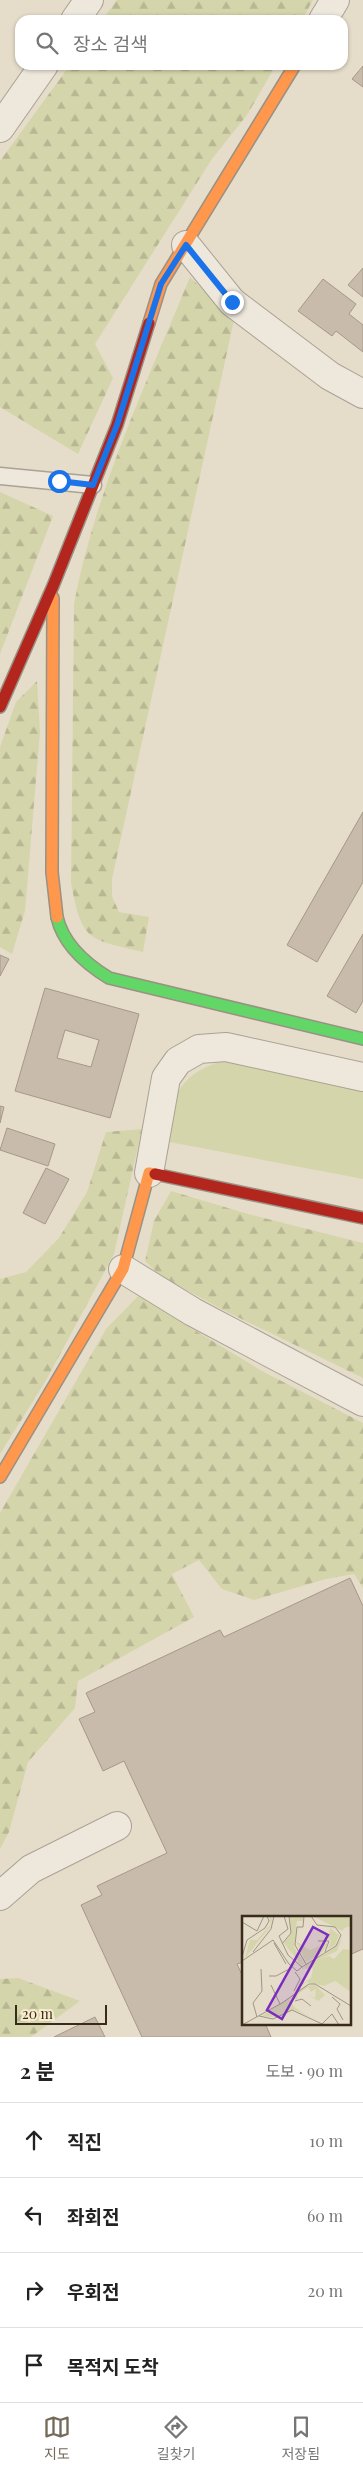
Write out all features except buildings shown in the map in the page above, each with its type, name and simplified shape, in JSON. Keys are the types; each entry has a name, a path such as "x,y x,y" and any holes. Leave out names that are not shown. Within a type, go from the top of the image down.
{"street":[{"path":"78,15 89,0"},
{"path":"326,15 335,0"},
{"path":"0,128 41,70"},
{"path":"0,707 53,586 117,425 161,284 292,70"},
{"path":"186,245 232,302 330,376 363,394"},
{"path":"53,586 52,872 59,925 70,945 90,967 109,978 362,1036"},
{"path":"0,1477 123,1269 149,1173 166,1078 178,1061 199,1049 226,1047 363,1077"},
{"path":"149,1173 363,1218"},
{"path":"123,1269 193,1312 363,1402"},
{"path":"0,1896 30,1869 117,1826"}],"lane":[{"path":"0,476 93,485"}],"green space":[{"path":"117,0 313,0 305,15 106,15"},
{"path":"66,70 273,70 247,115 212,159 95,344 113,378 78,454 0,407 0,161"},
{"path":"190,277 234,320 112,879 112,896 119,912 149,917 143,952 110,944 90,935 79,917 71,883 74,604 83,562 109,479 140,397"},
{"path":"0,492 53,516 0,654"},
{"path":"37,681 40,732 25,911 12,954 0,947 0,747 16,702"},
{"path":"222,1061 239,1061 363,1086 363,1179 164,1141 170,1113 179,1090 195,1074"},
{"path":"142,1129 114,1254 45,1382 0,1454 0,1279 26,1272 59,1238 87,1192 106,1132"},
{"path":"171,1191 248,1214 363,1243 363,1378 227,1312 161,1276 145,1261 154,1221"},
{"path":"138,1296 262,1371 363,1423 363,1588 354,1574 326,1579 254,1600 222,1589 199,1560 172,1574 194,1617 78,1681 75,1708 28,1762 9,1832 0,1849 0,1513 106,1329"},
{"path":"18,1978 80,2001 31,2037 0,2037 0,1979"}],"traffic: fast":[{"path":"57,917 64,936 70,944 84,960 109,978 363,1039"}],"traffic: slow":[{"path":"149,323 161,284 292,70"},
{"path":"53,598 52,872 57,917"},
{"path":"0,1477 123,1269 149,1173 155,1174"}],"traffic: jam":[{"path":"0,707 53,586 117,425 149,323"},
{"path":"155,1174 363,1218"}],"route":[{"path":"59,481 93,485 117,425 161,284 186,245 232,302"}]}
